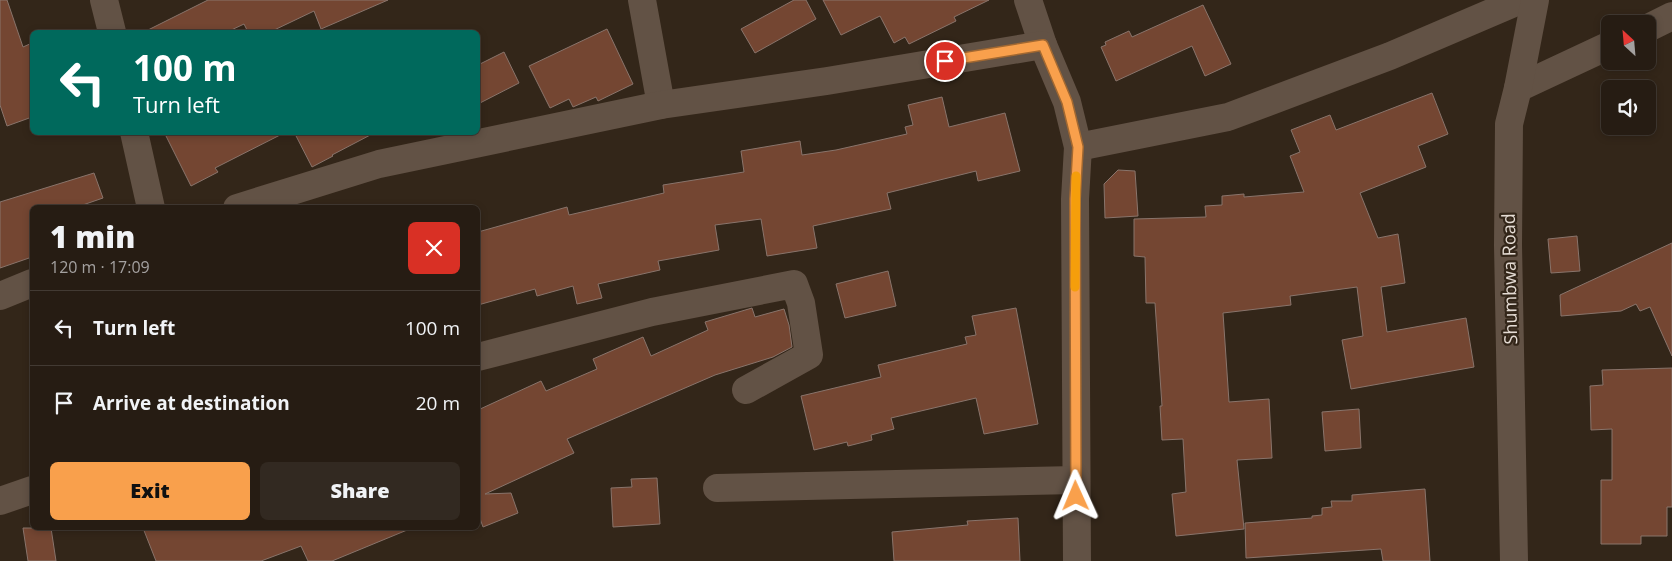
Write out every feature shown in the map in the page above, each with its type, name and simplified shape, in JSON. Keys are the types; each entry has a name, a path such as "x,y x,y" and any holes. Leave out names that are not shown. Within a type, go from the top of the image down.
{"street":[{"path":"104,0 112,30"},
{"path":"642,0 661,105"},
{"path":"1028,0 1043,45 1067,102 1078,147 1075,199 1077,561"},
{"path":"1078,147 1228,117 1390,56 1521,0"},
{"name":"Shumbwa Road","path":"1514,561 1508,245 1509,124 1535,0"},
{"path":"1656,24 1672,16"},
{"path":"247,205 379,164 661,105 837,79 1043,45"},
{"path":"1518,88 1601,49"},
{"path":"135,135 150,205"},
{"path":"0,296 30,284"},
{"path":"480,356 652,312 794,284 801,303 809,355 746,390"},
{"path":"717,488 1076,480"},
{"path":"0,501 30,491"}],"building":[{"path":"0,0 7,0 23,47 30,44 30,118 7,126 0,105"},
{"path":"208,0 388,0 321,29 314,11 274,30 247,30 244,24 231,30 148,30"},
{"path":"794,0 806,0 816,19 755,53 741,29"},
{"path":"823,0 989,0 954,17 956,21 909,44 905,37 894,43 880,16 841,35"},
{"path":"1203,5 1231,64 1205,76 1192,46 1116,81 1101,47 1106,45 1105,42 1129,31 1132,37"},
{"path":"607,29 633,84 598,101 596,97 573,107 569,99 550,108 529,66"},
{"path":"504,52 519,83 480,103 480,64"},
{"path":"1432,93 1448,134 1418,146 1426,167 1360,193 1378,238 1398,234 1405,283 1381,287 1387,332 1466,318 1474,367 1351,389 1342,340 1363,336 1357,287 1290,296 1291,305 1223,313 1229,402 1269,399 1272,458 1237,460 1244,529 1176,536 1172,494 1186,492 1183,439 1162,440 1160,406 1162,406 1155,303 1146,303 1145,257 1134,256 1134,219 1206,217 1205,206 1222,205 1222,196 1244,194 1244,197 1304,192 1290,156 1300,152 1291,130 1330,115 1336,130"},
{"path":"942,97 949,127 1005,113 1020,171 978,181 976,171 887,193 891,209 813,226 817,248 767,256 761,219 715,225 719,250 658,261 660,270 598,284 602,298 577,304 573,286 537,296 535,289 480,304 480,231 567,207 569,215 664,193 663,185 744,172 741,151 800,141 802,155 836,150 907,134 905,127 913,125 908,105"},
{"path":"166,135 280,135 215,168 218,172 191,186"},
{"path":"296,135 370,135 332,155 312,167"},
{"path":"1118,170 1135,171 1138,216 1105,218 1104,184"},
{"path":"94,173 103,198 83,205 30,205 30,258 0,268 0,202"},
{"path":"1577,236 1580,271 1551,273 1548,239"},
{"path":"1672,243 1672,356 1650,307 1640,311 1636,304 1621,311 1561,316 1560,295"},
{"path":"888,271 896,306 845,318 836,284"},
{"path":"752,308 755,317 784,309 789,325 792,347 773,357 715,375 567,439 574,453 485,494 511,493 518,513 483,527 480,519 480,409 541,381 546,391 597,369 593,359 643,337 651,356 708,330 705,322"},
{"path":"1016,308 1038,424 984,434 976,398 891,418 894,429 871,435 872,440 848,446 847,442 814,450 801,396 881,377 878,365 967,344 965,337 976,335 972,316"},
{"path":"1672,368 1672,507 1667,507 1667,536 1641,536 1641,544 1601,544 1601,480 1612,480 1612,429 1591,430 1590,386 1603,385 1602,370"},
{"path":"1359,409 1361,448 1325,451 1322,412"},
{"path":"657,478 660,524 613,527 611,488 632,487 631,479"},
{"path":"1425,489 1430,561 1383,561 1381,549 1246,558 1245,523 1312,518 1312,516 1322,515 1322,508 1332,507 1331,501 1352,501 1352,495"},
{"path":"1018,518 1020,561 894,561 892,532 968,525 967,521"},
{"path":"23,528 30,528 30,530 51,530 56,561 28,561"},
{"path":"144,530 407,530 332,561 308,561 301,546 261,561 156,561"}],"slow traffic":[{"path":"1075,287 1076,176"}],"route":[{"path":"945,61 1043,45 1067,102 1078,147 1075,199 1076,496"}]}
